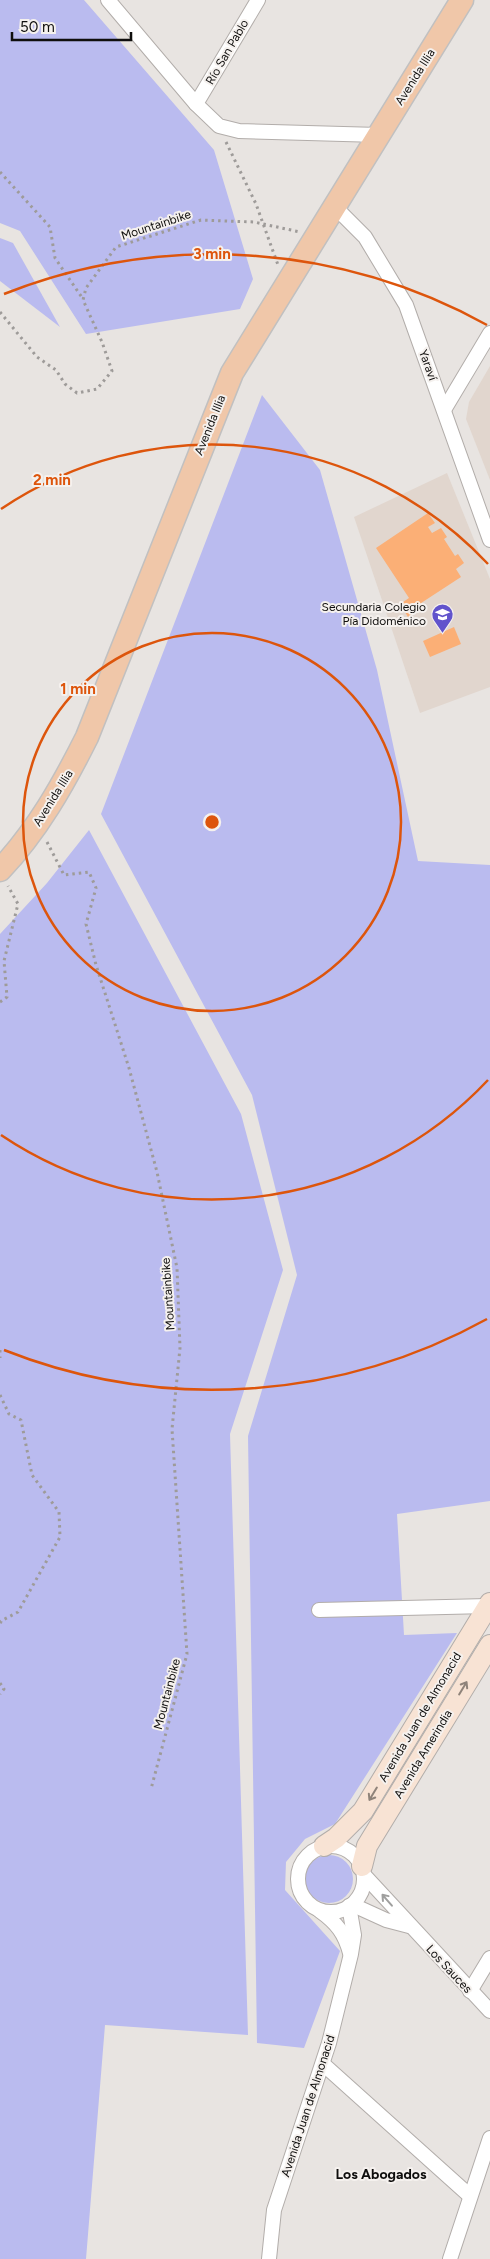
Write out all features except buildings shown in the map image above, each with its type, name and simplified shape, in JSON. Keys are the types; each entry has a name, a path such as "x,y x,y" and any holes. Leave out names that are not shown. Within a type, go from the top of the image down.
{"main road":[{"name":"Avenida Illia","path":"2,874 38,823 70,771 87,737 232,373 462,0"}],"street":[{"path":"108,0 196,104 219,126 239,130 379,135"},
{"name":"Río San Pablo","path":"196,104 258,0"},
{"name":"Yaraví","path":"335,207 365,237 406,304 490,540"},
{"path":"444,410 490,333"},
{"path":"319,1610 489,1605"},
{"name":"Avenida Juan de Almonacid","path":"324,1846 336,1838 363,1811 489,1605"},
{"name":"Avenida Amerindia","path":"363,1871 363,1857 370,1841 490,1644"},
{"path":"318,1910 330,1912 351,1906 360,1895 363,1871 351,1852 342,1847 324,1846 314,1850 300,1866 298,1877 303,1897 318,1910 334,1921 346,1939 351,1954"},
{"name":"Los Sauces","path":"363,1871 409,1926 490,2011"},
{"path":"351,1906 386,1920 409,1926"},
{"name":"Avenida Juan de Almonacid","path":"269,2259 274,2210 322,2064 351,1954 354,1935 351,1906"},
{"path":"470,1991 490,1958"},
{"path":"322,2064 470,2196"},
{"path":"450,2259 490,2138"}],"path":[{"path":"219,126 263,224 279,268"},
{"path":"0,172 50,227 55,258 83,300 102,342 112,371 97,389 77,392 65,384 56,370 37,357 0,312"},
{"name":"Mountainbike","path":"83,300 86,288 116,247 201,220 263,224 317,236"},
{"name":"Mountainbike","path":"46,839 64,875 89,872 96,888 86,924 96,965 129,1068 155,1162 177,1268 180,1348 172,1429 187,1654 151,1789"},
{"path":"0,1002 7,996 4,960 18,904 2,874"},
{"path":"0,1350 0,1358"},
{"path":"0,1395 9,1414 21,1420 32,1476 59,1512 60,1536 18,1612 1,1621 0,1626"},
{"path":"0,1683 4,1689 0,1694"}],"shaded area":[{"path":"0,0 84,0 214,150 253,279 240,309 86,334 20,231 0,223"},
{"path":"0,238 13,243 60,327 0,281"},
{"path":"490,366 490,480 466,419 469,402"},
{"path":"262,395 320,470 377,670 418,861 490,865 490,1501 397,1514 404,1635 457,1633 335,1824 305,1839 286,1862 285,1890 340,1951 304,2048 257,2043 248,1436 297,1275 252,1095 101,814"},
{"name":"Secundaria Colegio Pía Didoménico","path":"447,473 490,579 490,687 420,713 354,517"},
{"path":"89,830 241,1114 283,1270 230,1434 248,2035 105,2025 86,2259 0,2259 0,934 47,883"},
{"path":"329,1855 338,1857 346,1862 351,1870 353,1879 351,1888 346,1896 338,1901 329,1903 320,1901 312,1896 307,1888 305,1879 307,1870 312,1862 320,1857"}],"place":[{"name":"Secundaria Colegio Pía Didoménico","path":"442,633"}],"district":[{"name":"Los Abogados","path":"381,2174"}]}
